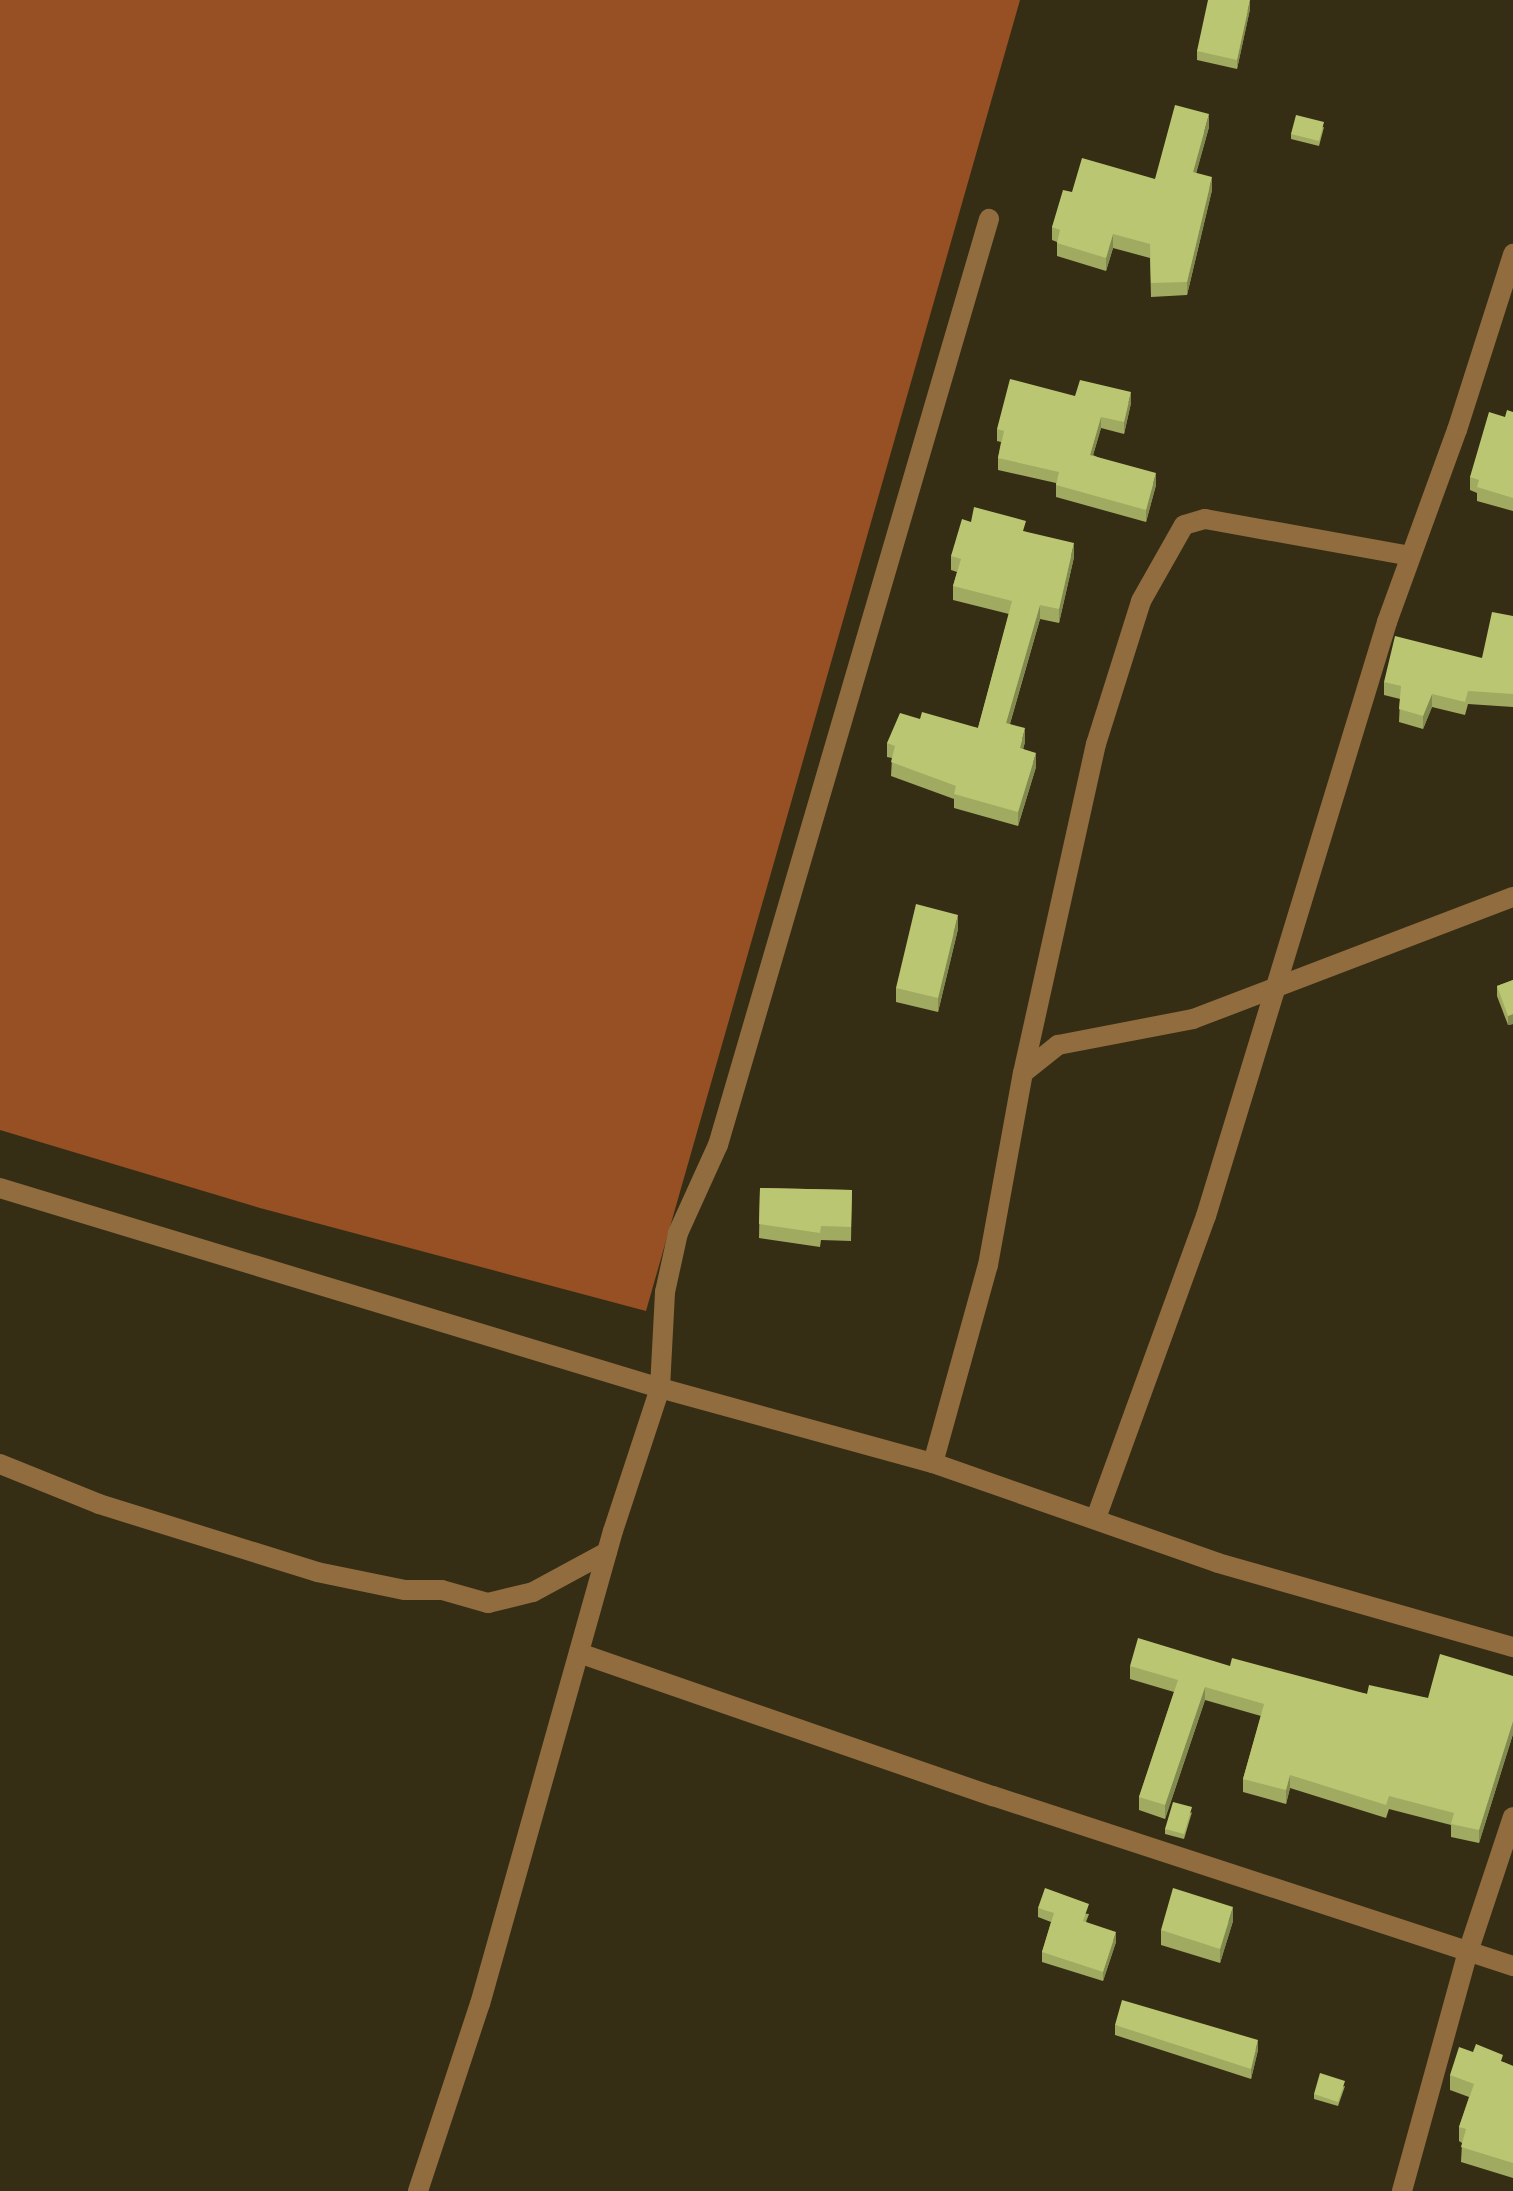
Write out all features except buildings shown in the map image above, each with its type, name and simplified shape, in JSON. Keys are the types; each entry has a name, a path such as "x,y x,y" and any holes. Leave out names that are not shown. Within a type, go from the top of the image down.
{"street":[{"path":"418,2191 480,2004 607,1552 660,1388 664,1292 678,1234 718,1146 989,219"},
{"path":"1096,1518 1206,1216 1411,556 1503,318 1513,254"},
{"path":"934,1464 988,1264 1023,1072 1096,744 1140,601 1184,526 1205,519 1411,556"},
{"path":"1023,1072 1058,1046 1193,1019 1276,991 1513,898"},
{"path":"0,1188 660,1388 934,1464 1218,1563 1513,1648"},
{"path":"0,1464 99,1504 317,1572 404,1590 442,1590 488,1604 532,1592 607,1552"},
{"path":"579,1652 993,1796 1513,1966"},
{"path":"1402,2191 1468,1952 1513,1817"}],"shaded area":[{"path":"0,0 1020,0 646,1311 260,1208 0,1130"}]}
